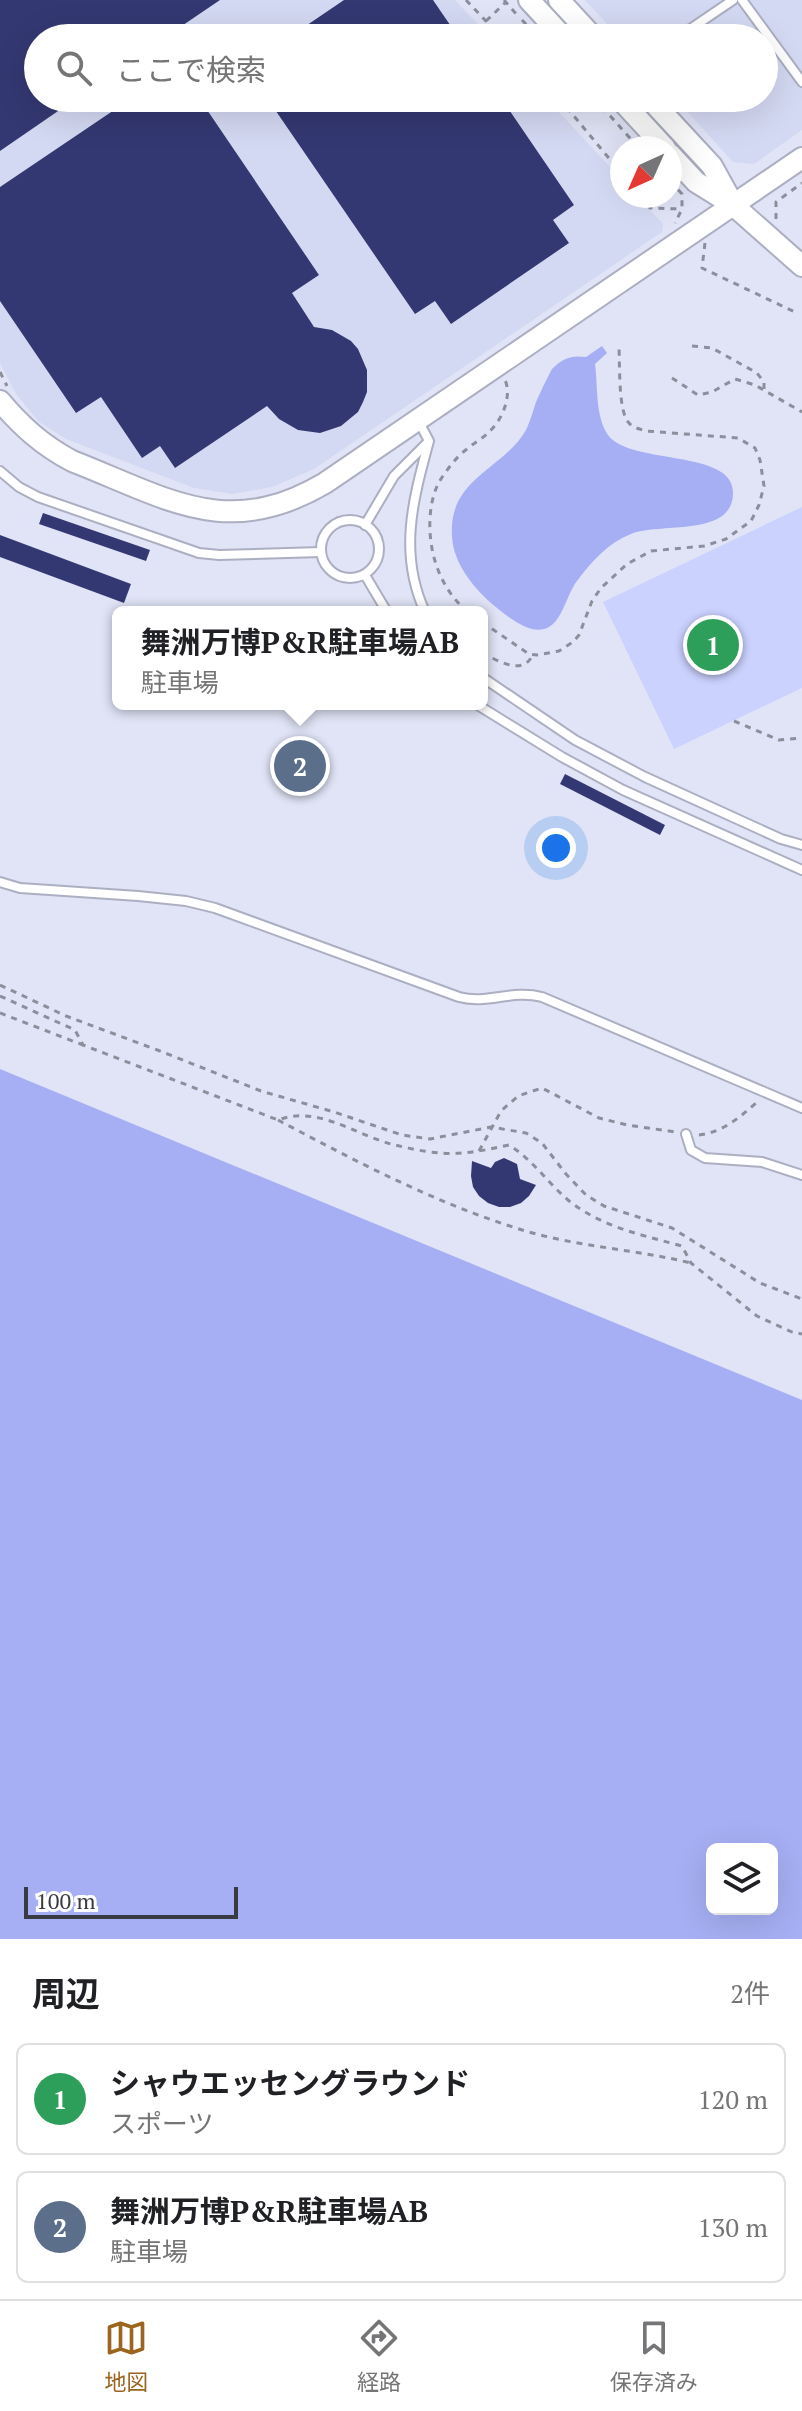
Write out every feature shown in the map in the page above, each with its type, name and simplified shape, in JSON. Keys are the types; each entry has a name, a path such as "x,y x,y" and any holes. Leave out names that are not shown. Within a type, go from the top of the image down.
{"street":[{"path":"529,0 551,24"},
{"path":"559,0 581,24"},
{"path":"632,112 654,136"},
{"path":"662,112 712,166 733,205"},
{"path":"4,394 34,438 72,461 183,505 215,512 260,510 301,497 802,158"},
{"path":"682,167 696,182 733,205 802,266"}],"lane":[{"path":"698,24 733,0"},
{"path":"742,0 760,24"},
{"path":"778,49 802,82"},
{"path":"418,419 429,441 409,532 414,581 423,606"},
{"path":"365,525 394,476 429,441"},
{"path":"0,471 19,487 38,497 199,553 321,552"},
{"path":"348,520 365,525 376,537 379,546 376,562 365,575 356,578 337,575 329,570 321,552 325,534 348,520"},
{"path":"365,575 383,606"},
{"path":"488,681 575,740 645,777 781,839 802,845"},
{"path":"486,710 623,790 802,870"},
{"path":"0,882 33,890 186,901 247,918 459,997 478,1000 519,993 542,997 802,1108"},
{"path":"686,1134 691,1150 705,1158 762,1162 802,1175"}],"path":[{"path":"466,0 489,24"},
{"path":"486,21 506,2"},
{"path":"571,112 610,159"},
{"path":"607,112 628,136"},
{"path":"776,223 776,202 802,183"},
{"path":"650,208 682,209 675,222"},
{"path":"705,243 702,268 797,313"},
{"path":"692,346 712,348 757,373 764,382 764,390"},
{"path":"488,626 527,652 537,655 559,651 579,635 592,601 627,564 651,551 704,546 726,539 751,521 759,505 764,486 755,448 738,438 646,431 628,423 623,407 619,348"},
{"path":"0,372 4,394"},
{"path":"462,606 451,595 439,574 431,541 432,507 438,484 466,449 493,428 503,411 508,393 503,376"},
{"path":"672,378 698,395 712,392 735,379 755,385 802,412"},
{"path":"488,656 519,667 531,658 527,652"},
{"path":"734,721 779,740 802,738"},
{"path":"0,985 66,1016 261,1091 402,1135 430,1139 491,1127 526,1133 542,1143 586,1195 604,1206 672,1228 760,1283 802,1299"},
{"path":"0,996 75,1030 83,1045"},
{"path":"0,1013 278,1120 425,1194 528,1231 691,1263"},
{"path":"479,1151 501,1111 518,1096 542,1088 599,1118 686,1134 715,1133 757,1102"},
{"path":"278,1120 292,1115 314,1115 391,1144 441,1153 479,1151 509,1145 540,1170 566,1198 592,1217 614,1227 682,1246 691,1263 757,1316 802,1334"}],"shaded area":[{"path":"0,0 455,0 478,24 24,24 24,112 559,112 610,167 610,208 648,208 663,224 662,232 314,469 272,487 232,494 194,488 66,439 39,422 16,394 0,363"},
{"path":"585,0 802,0 802,130 754,164 733,162 688,112 778,112 778,24 607,24"},
{"path":"602,346 607,353 595,364 599,410 608,435 636,451 716,469 728,478 733,492 730,507 722,516 709,522 644,531 615,542 577,581 555,622 537,630 516,622 491,603 465,573 453,546 453,516 468,487 505,455 526,430 552,369 572,357 586,357"},
{"path":"802,507 802,688 674,749 603,602"},
{"path":"0,1069 802,1400 802,1939 0,1939"}],"building":[{"path":"0,0 220,0 185,24 24,24 24,112 57,112 0,151"},
{"path":"344,0 433,0 449,24 309,24"},
{"path":"111,112 208,112 319,275 292,293 314,327 332,330 358,349 367,370 367,392 358,412 341,426 320,433 298,430 279,419 267,406 175,468 160,446 142,458 101,397 76,413 0,301 0,187"},
{"path":"277,112 511,112 574,205 553,220 569,243 451,324 435,301 415,314"},
{"path":"43,513 150,550 146,561 39,524"},
{"path":"0,535 131,584 124,603 0,557"},
{"path":"565,774 665,825 660,835 560,784"},
{"path":"504,1158 517,1164 520,1179 536,1185 521,1203 510,1207 499,1207 479,1196 471,1176 472,1161 491,1168"}],"place":[{"name":"シャウエッセングラウンド","path":"713,645"},
{"name":"舞洲万博P&R駐車場AB","path":"300,766"}]}
